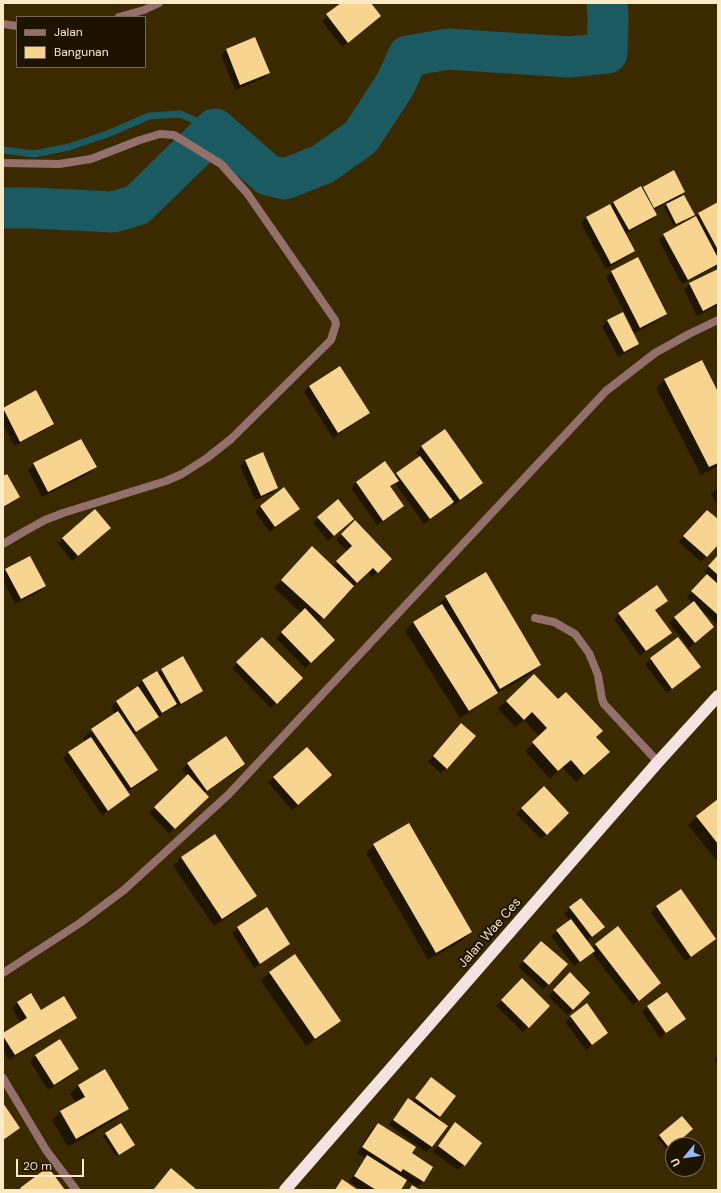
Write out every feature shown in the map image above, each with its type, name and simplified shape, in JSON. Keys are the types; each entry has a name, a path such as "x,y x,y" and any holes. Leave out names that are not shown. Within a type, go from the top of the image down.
{"highway":[{"name":"Jalan Wae Ces","path":"285,1190 658,762 718,696"}],"street":[{"path":"123,16 144,10 159,3"},
{"path":"3,24 16,26"},
{"path":"3,163 59,164 91,159 160,134 174,135 221,164 246,193 335,320 336,324 331,340 232,439 207,458 182,474 166,481 45,520 25,530 3,544"},
{"path":"3,973 80,922 124,890 229,794 606,391 655,353 718,320"},
{"path":"535,618 554,622 575,634 589,653 598,675 604,704 658,762"},
{"path":"3,1078 46,1150 76,1190"}],"building":[{"path":"341,3 371,3 381,16 348,43 326,14"},
{"path":"255,37 270,73 240,85 226,49"},
{"path":"674,170 685,192 654,208 643,187"},
{"path":"641,186 657,215 629,230 613,202"},
{"path":"684,195 695,215 676,224 666,204"},
{"path":"718,202 718,250 698,213"},
{"path":"610,204 635,251 611,264 586,217"},
{"path":"696,216 718,258 718,264 688,280 663,234"},
{"path":"638,257 667,314 640,328 611,271"},
{"path":"718,269 718,303 703,311 689,283"},
{"path":"623,312 639,344 624,352 607,320"},
{"path":"702,360 718,392 718,463 709,467 664,379"},
{"path":"340,366 370,413 338,433 309,386"},
{"path":"36,390 54,424 20,442 3,408"},
{"path":"445,429 483,483 460,500 421,446"},
{"path":"81,439 97,467 48,492 33,463"},
{"path":"263,452 278,488 261,496 245,460"},
{"path":"420,456 454,502 430,519 396,473"},
{"path":"385,461 399,481 390,486 404,506 383,521 356,482"},
{"path":"7,474 20,497 3,507 3,476"},
{"path":"284,487 300,509 275,527 260,506"},
{"path":"338,499 354,519 334,536 317,517"},
{"path":"95,509 111,528 78,556 62,538"},
{"path":"707,510 718,519 718,545 707,557 683,536"},
{"path":"355,520 392,559 378,573 373,568 357,583 336,561 352,546 341,534"},
{"path":"312,546 354,586 324,619 281,580"},
{"path":"718,555 718,575 708,566"},
{"path":"30,556 46,586 21,599 5,569"},
{"path":"486,572 541,665 500,689 445,596"},
{"path":"707,574 718,584 718,615 691,591"},
{"path":"657,585 668,601 655,610 672,633 646,651 618,613"},
{"path":"694,601 714,627 695,643 674,617"},
{"path":"442,604 498,693 469,711 413,622"},
{"path":"305,608 335,640 311,663 281,632"},
{"path":"262,637 303,678 277,704 236,662"},
{"path":"678,637 701,667 672,689 650,658"},
{"path":"183,656 203,691 181,704 161,669"},
{"path":"157,671 177,704 162,713 142,680"},
{"path":"534,674 558,699 566,692 603,731 596,737 610,752 584,775 571,760 558,771 532,742 547,728 532,712 524,720 506,701"},
{"path":"138,686 159,717 136,732 116,701"},
{"path":"118,711 158,770 131,788 91,729"},
{"path":"461,723 476,736 447,769 433,756"},
{"path":"226,736 245,764 207,791 187,763"},
{"path":"91,737 130,795 108,811 68,752"},
{"path":"307,747 332,775 298,805 273,777"},
{"path":"188,774 209,797 175,829 154,807"},
{"path":"544,786 569,813 547,835 521,808"},
{"path":"718,799 718,844 696,816"},
{"path":"409,823 472,932 436,953 373,844"},
{"path":"215,834 257,896 222,919 181,857"},
{"path":"681,889 716,939 691,957 656,906"},
{"path":"581,898 605,927 592,937 569,907"},
{"path":"267,907 290,944 260,964 237,927"},
{"path":"571,919 595,951 580,962 556,930"},
{"path":"618,926 661,983 639,1001 595,944"},
{"path":"541,941 568,964 549,985 523,961"},
{"path":"295,954 341,1021 315,1039 269,972"},
{"path":"570,972 590,993 573,1010 553,990"},
{"path":"522,978 550,1006 529,1028 501,1000"},
{"path":"667,992 686,1019 666,1033 647,1006"},
{"path":"31,993 41,1010 64,996 77,1018 15,1055 3,1036 3,1033 27,1018 17,1002"},
{"path":"587,1003 608,1033 592,1045 570,1016"},
{"path":"60,1039 79,1069 54,1085 35,1055"},
{"path":"105,1069 129,1109 76,1139 60,1111 85,1097 78,1085"},
{"path":"431,1077 456,1096 440,1117 415,1098"},
{"path":"408,1098 448,1126 432,1147 393,1120"},
{"path":"3,1103 20,1128 3,1140"},
{"path":"682,1116 693,1129 684,1137 665,1137 665,1143 659,1135"},
{"path":"455,1122 482,1143 465,1166 438,1146"},
{"path":"121,1123 135,1145 119,1155 105,1133"},
{"path":"378,1123 416,1147 412,1153 433,1167 424,1182 403,1169 401,1172 362,1147"},
{"path":"367,1155 407,1180 401,1190 376,1190 354,1176"},
{"path":"48,1167 65,1190 21,1190 20,1188"},
{"path":"171,1168 197,1190 155,1190 154,1189"},
{"path":"342,1179 358,1190 335,1190"},
{"path":"412,1185 420,1190 409,1190"}],"waterway":[{"path":"3,208 113,212 137,205 215,129 268,175 285,179 323,164 361,137 396,83 408,56 448,49 569,57 607,53 607,3"},
{"path":"3,150 34,154 69,147 110,133 149,116 180,114 215,129"}]}
